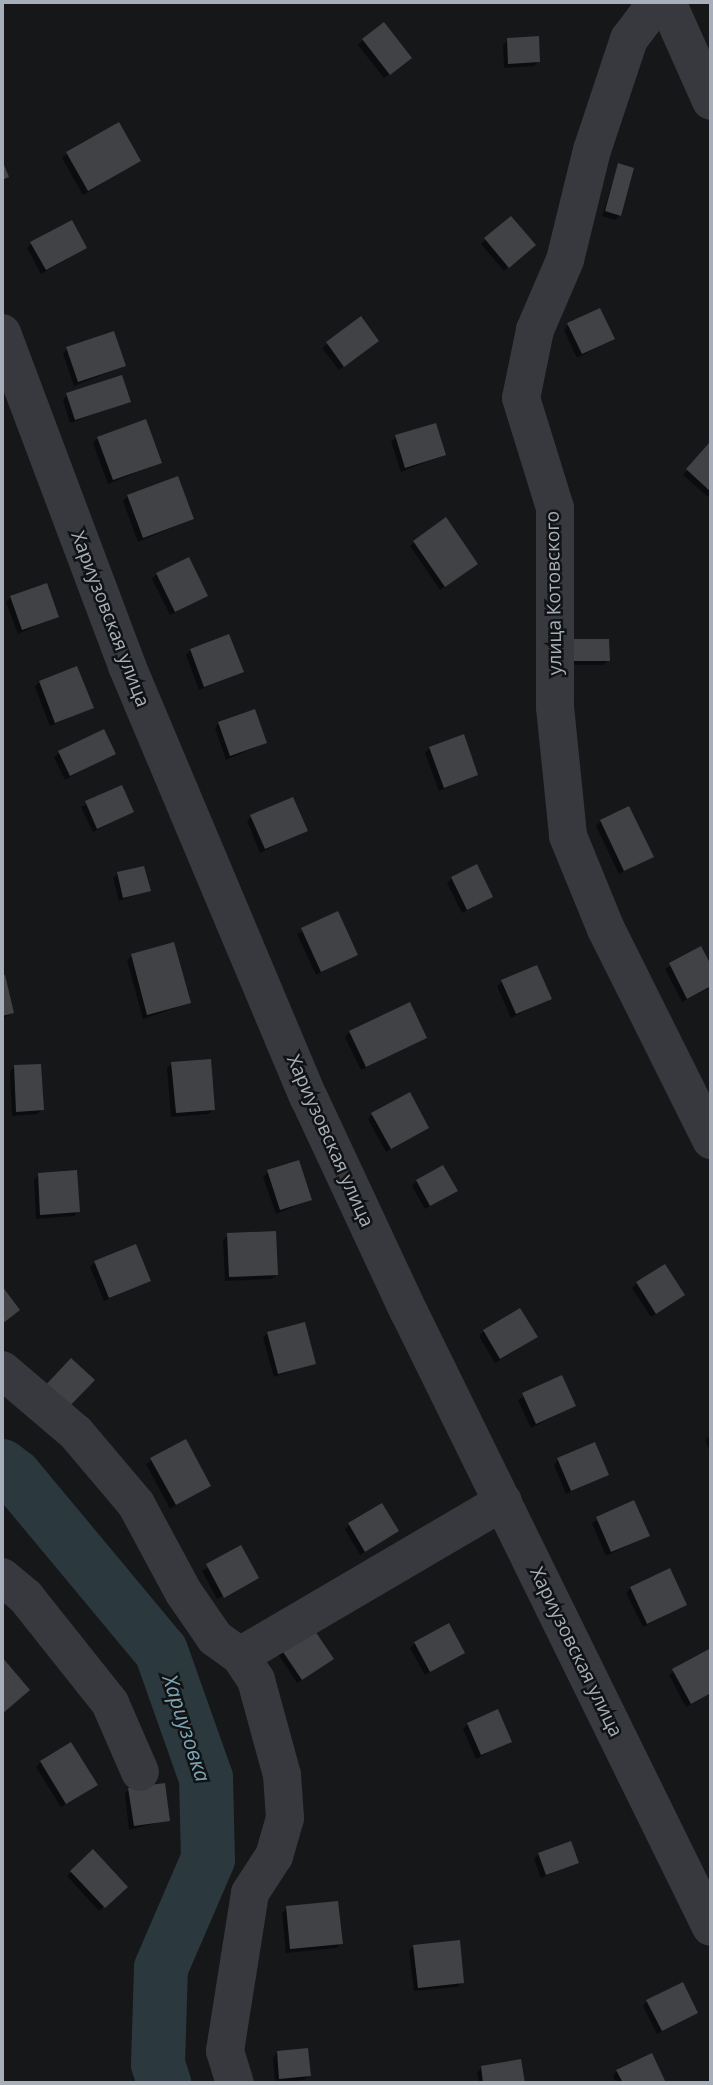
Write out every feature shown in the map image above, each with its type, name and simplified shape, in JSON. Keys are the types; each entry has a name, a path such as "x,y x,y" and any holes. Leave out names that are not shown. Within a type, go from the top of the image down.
{"street":[{"name":"улица Котовского","path":"657,2 629,39 592,150 565,260 535,330 521,398 555,508 555,707 568,836 606,929 711,1140"},
{"path":"667,2 711,101"},
{"name":"Хариузовская улица","path":"2,333 127,666 309,1098 711,1927"},
{"path":"2,1370 76,1433 135,1504 184,1593 215,1637 240,1656 256,1679 282,1775 285,1818 274,1856 250,1893 225,2051 235,2083"},
{"path":"240,1656 503,1502"},
{"path":"2,1577 33,1606 110,1703 140,1772"}],"building":[{"path":"384,22 412,58 390,75 362,39"},
{"path":"539,36 540,62 508,64 507,38"},
{"path":"119,122 141,161 88,191 66,152"},
{"path":"2,160 9,177 2,180"},
{"path":"618,163 634,168 621,216 605,211"},
{"path":"511,216 536,245 509,268 484,238"},
{"path":"72,220 87,248 46,270 30,242"},
{"path":"600,308 615,339 582,354 567,323"},
{"path":"361,316 379,341 344,367 326,342"},
{"path":"114,331 126,366 78,382 66,347"},
{"path":"122,375 131,402 75,420 66,393"},
{"path":"146,419 162,463 113,480 97,437"},
{"path":"436,423 446,455 405,468 395,435"},
{"path":"709,443 711,446 711,492 686,469"},
{"path":"178,476 194,519 143,538 127,495"},
{"path":"446,517 478,564 445,587 413,541"},
{"path":"189,557 208,596 175,612 156,573"},
{"path":"47,583 59,617 22,630 10,596"},
{"path":"229,634 244,672 204,687 190,649"},
{"path":"572,639 609,639 610,661 573,661"},
{"path":"77,666 94,708 55,723 39,681"},
{"path":"255,709 267,743 230,756 218,722"},
{"path":"104,729 116,754 70,776 58,751"},
{"path":"464,734 478,775 444,788 429,747"},
{"path":"122,785 134,812 97,829 85,801"},
{"path":"293,797 308,831 265,849 250,815"},
{"path":"629,806 654,857 624,871 600,820"},
{"path":"477,864 493,897 467,910 451,877"},
{"path":"144,866 151,891 123,898 117,872"},
{"path":"338,911 358,955 321,972 301,928"},
{"path":"174,942 191,1003 147,1015 131,954"},
{"path":"701,946 711,965 711,986 687,999 669,963"},
{"path":"537,965 552,999 516,1014 501,980"},
{"path":"2,975 5,975 14,1013 2,1016"},
{"path":"410,1002 427,1038 366,1067 349,1031"},
{"path":"211,1059 215,1110 176,1113 171,1062"},
{"path":"41,1064 44,1110 16,1112 14,1065"},
{"path":"410,1092 429,1128 391,1149 371,1113"},
{"path":"299,1160 312,1200 280,1210 267,1170"},
{"path":"443,1165 458,1191 430,1206 416,1180"},
{"path":"77,1170 80,1212 40,1215 38,1173"},
{"path":"276,1231 278,1275 229,1277 227,1233"},
{"path":"136,1244 151,1281 109,1298 94,1261"},
{"path":"665,1264 685,1295 656,1314 636,1282"},
{"path":"2,1286 20,1310 2,1324"},
{"path":"520,1308 538,1337 500,1359 483,1330"},
{"path":"305,1322 316,1364 278,1374 267,1332"},
{"path":"71,1358 95,1380 65,1411 42,1389"},
{"path":"562,1375 576,1406 536,1424 522,1393"},
{"path":"186,1439 211,1486 176,1505 150,1458"},
{"path":"595,1442 609,1475 571,1491 557,1458"},
{"path":"634,1500 650,1536 611,1552 596,1517"},
{"path":"382,1503 399,1531 365,1552 348,1523"},
{"path":"241,1545 259,1578 224,1598 206,1564"},
{"path":"670,1568 687,1605 647,1624 630,1587"},
{"path":"449,1623 465,1653 430,1672 414,1642"},
{"path":"313,1628 334,1659 302,1680 281,1649"},
{"path":"711,1648 711,1693 691,1704 672,1669"},
{"path":"2,1657 30,1690 2,1714"},
{"path":"498,1709 512,1742 481,1755 467,1723"},
{"path":"71,1742 98,1785 66,1804 40,1761"},
{"path":"165,1783 170,1821 134,1826 128,1788"},
{"path":"571,1841 579,1863 546,1875 538,1853"},
{"path":"93,1849 128,1887 105,1908 70,1871"},
{"path":"338,1901 343,1944 290,1949 286,1906"},
{"path":"460,1940 464,1983 418,1988 413,1945"},
{"path":"683,1982 698,2013 662,2031 646,2000"},
{"path":"308,2048 311,2076 279,2079 277,2051"},
{"path":"652,2053 666,2083 623,2083 616,2070"},
{"path":"521,2059 525,2083 483,2083 481,2066"}],"waterway":[{"name":"Хариузовка","path":"2,1466 15,1476 161,1651 206,1778 208,1859 161,1968 158,2064 164,2083"}]}
